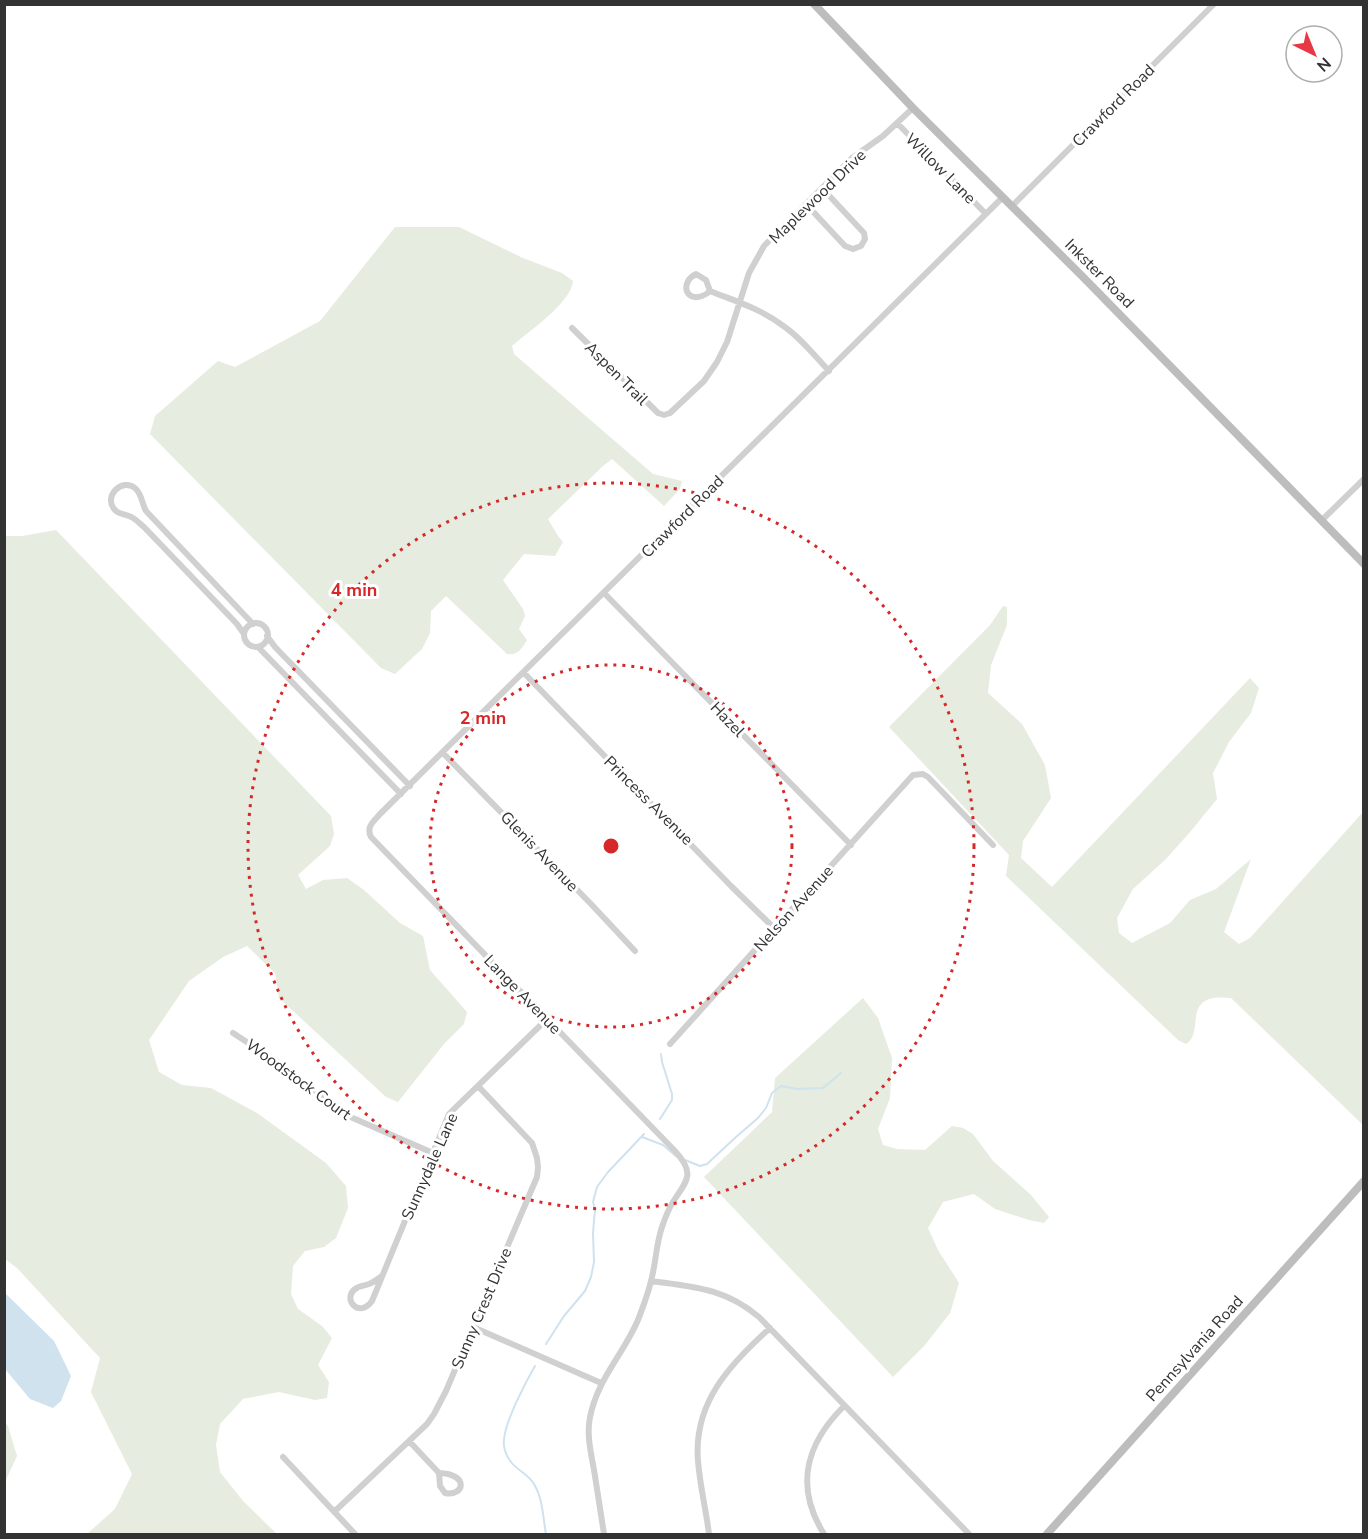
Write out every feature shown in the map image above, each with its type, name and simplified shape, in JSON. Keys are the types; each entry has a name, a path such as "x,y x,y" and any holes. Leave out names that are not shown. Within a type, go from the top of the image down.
{"street":[{"name":"Inkster Road","path":"814,4 913,108 1127,321 1364,564"},
{"name":"Crawford Road","path":"1012,206 1214,4"},
{"name":"Maplewood Drive","path":"664,415 675,409 712,370 727,342 749,273 771,238 852,158 883,136 913,108"},
{"name":"Willow Lane","path":"897,123 985,213"},
{"path":"806,204 848,248 861,246 865,239 864,233 822,188"},
{"name":"Crawford Road","path":"371,837 369,830 372,822 1003,196"},
{"path":"710,291 766,314 784,326 829,371"},
{"name":"Aspen Trail","path":"572,328 648,405 658,414 664,415"},
{"path":"1321,521 1364,479"},
{"path":"401,794 258,647 247,643 237,624 144,527 131,517 120,514 114,509 111,495 115,489 122,486 134,487 140,494 146,511 153,519 253,624 265,628 267,636 276,647 410,786"},
{"path":"144,527 153,519"},
{"path":"192,577 201,568"},
{"name":"Hazel","path":"604,593 851,845"},
{"path":"244,634 253,624"},
{"path":"258,647 263,644 267,636"},
{"name":"Princess Avenue","path":"524,673 774,928"},
{"path":"326,718 336,709"},
{"name":"Glenis Avenue","path":"443,753 634,951"},
{"name":"Nelson Avenue","path":"670,1044 913,775 923,774 928,777 993,845"},
{"name":"Lange Avenue","path":"371,837 675,1151 686,1166 687,1181 669,1210 661,1230 651,1281 637,1321 601,1383 591,1412 589,1438 604,1534"},
{"name":"Sunnydale Lane","path":"382,1276 354,1290 350,1298 354,1306 362,1309 370,1304 382,1276 449,1114 547,1018"},
{"name":"Woodstock Court","path":"233,1033 279,1063 346,1115 433,1153"},
{"name":"Sunny Crest Drive","path":"334,1512 427,1424 438,1406 537,1177 535,1151 527,1137 478,1086"},
{"name":"Pennsylvania Road","path":"1047,1534 1364,1181"},
{"path":"651,1281 712,1291 734,1299 747,1307 969,1534"},
{"path":"473,1327 601,1383"},
{"path":"709,1534 698,1460 701,1421 706,1406 722,1377 770,1328"},
{"path":"824,1534 816,1522 809,1501 807,1488 809,1463 823,1430 844,1406"},
{"path":"409,1441 439,1473"},
{"path":"283,1457 355,1534"}],"shaded area":[{"path":"395,227 459,227 523,258 562,273 573,281 571,289 557,307 512,346 514,354 653,474 682,481 680,489 664,506 612,459 548,519 563,542 555,556 524,554 503,580 523,609 525,616 519,629 527,640 519,651 507,654 446,596 431,611 430,633 422,649 395,674 381,668 150,434 155,416 218,361 235,367 320,321"},
{"path":"56,530 331,816 334,834 330,846 298,875 306,889 323,880 347,878 364,890 400,923 423,936 430,970 467,1012 464,1024 444,1044 398,1102 386,1097 279,998 275,973 247,946 223,957 189,981 149,1040 159,1072 182,1085 211,1088 257,1113 326,1163 346,1186 348,1208 336,1238 324,1247 305,1251 293,1266 291,1294 298,1309 322,1326 332,1338 318,1365 329,1382 327,1398 315,1400 279,1392 243,1399 220,1424 216,1445 220,1472 243,1501 277,1534 87,1534 115,1509 132,1474 91,1392 100,1358 17,1268 5,1259 5,536 22,536"},
{"path":"1003,606 1007,607 1007,625 991,665 988,693 1022,724 1045,765 1051,798 1023,841 1021,858 1052,887 1250,678 1259,688 1251,713 1229,742 1213,773 1217,799 1166,859 1133,889 1117,918 1119,933 1132,943 1170,923 1190,900 1216,889 1251,859 1224,932 1239,944 1250,938 1363,812 1363,1125 1231,998 1215,998 1205,1001 1196,1014 1192,1038 1186,1044 1178,1040 1006,876 1009,855 889,727 990,625"},
{"path":"863,998 878,1018 892,1058 890,1098 878,1129 883,1145 897,1149 925,1150 952,1126 963,1128 973,1134 993,1161 1031,1195 1049,1217 1044,1223 1029,1220 995,1209 974,1194 943,1202 928,1228 938,1250 959,1283 950,1313 925,1345 893,1377 704,1177 772,1112 775,1078"},
{"path":"5,1422 17,1456 5,1482"}],"water":[{"path":"4,1292 54,1341 71,1376 61,1401 53,1408 30,1399 5,1369"}],"waterway":[{"path":"660,1119 672,1100 661,1054"},
{"path":"685,1160 700,1166 707,1164 758,1118 766,1108 772,1093 781,1086 797,1089 823,1088 841,1073"},
{"path":"546,1344 564,1316 585,1291 591,1277 594,1262 595,1209 593,1202 597,1187 644,1134"},
{"path":"642,1137 663,1145 677,1157"},
{"path":"535,1366 512,1413 505,1432 504,1446 509,1460 532,1481 537,1490 546,1534"}]}
